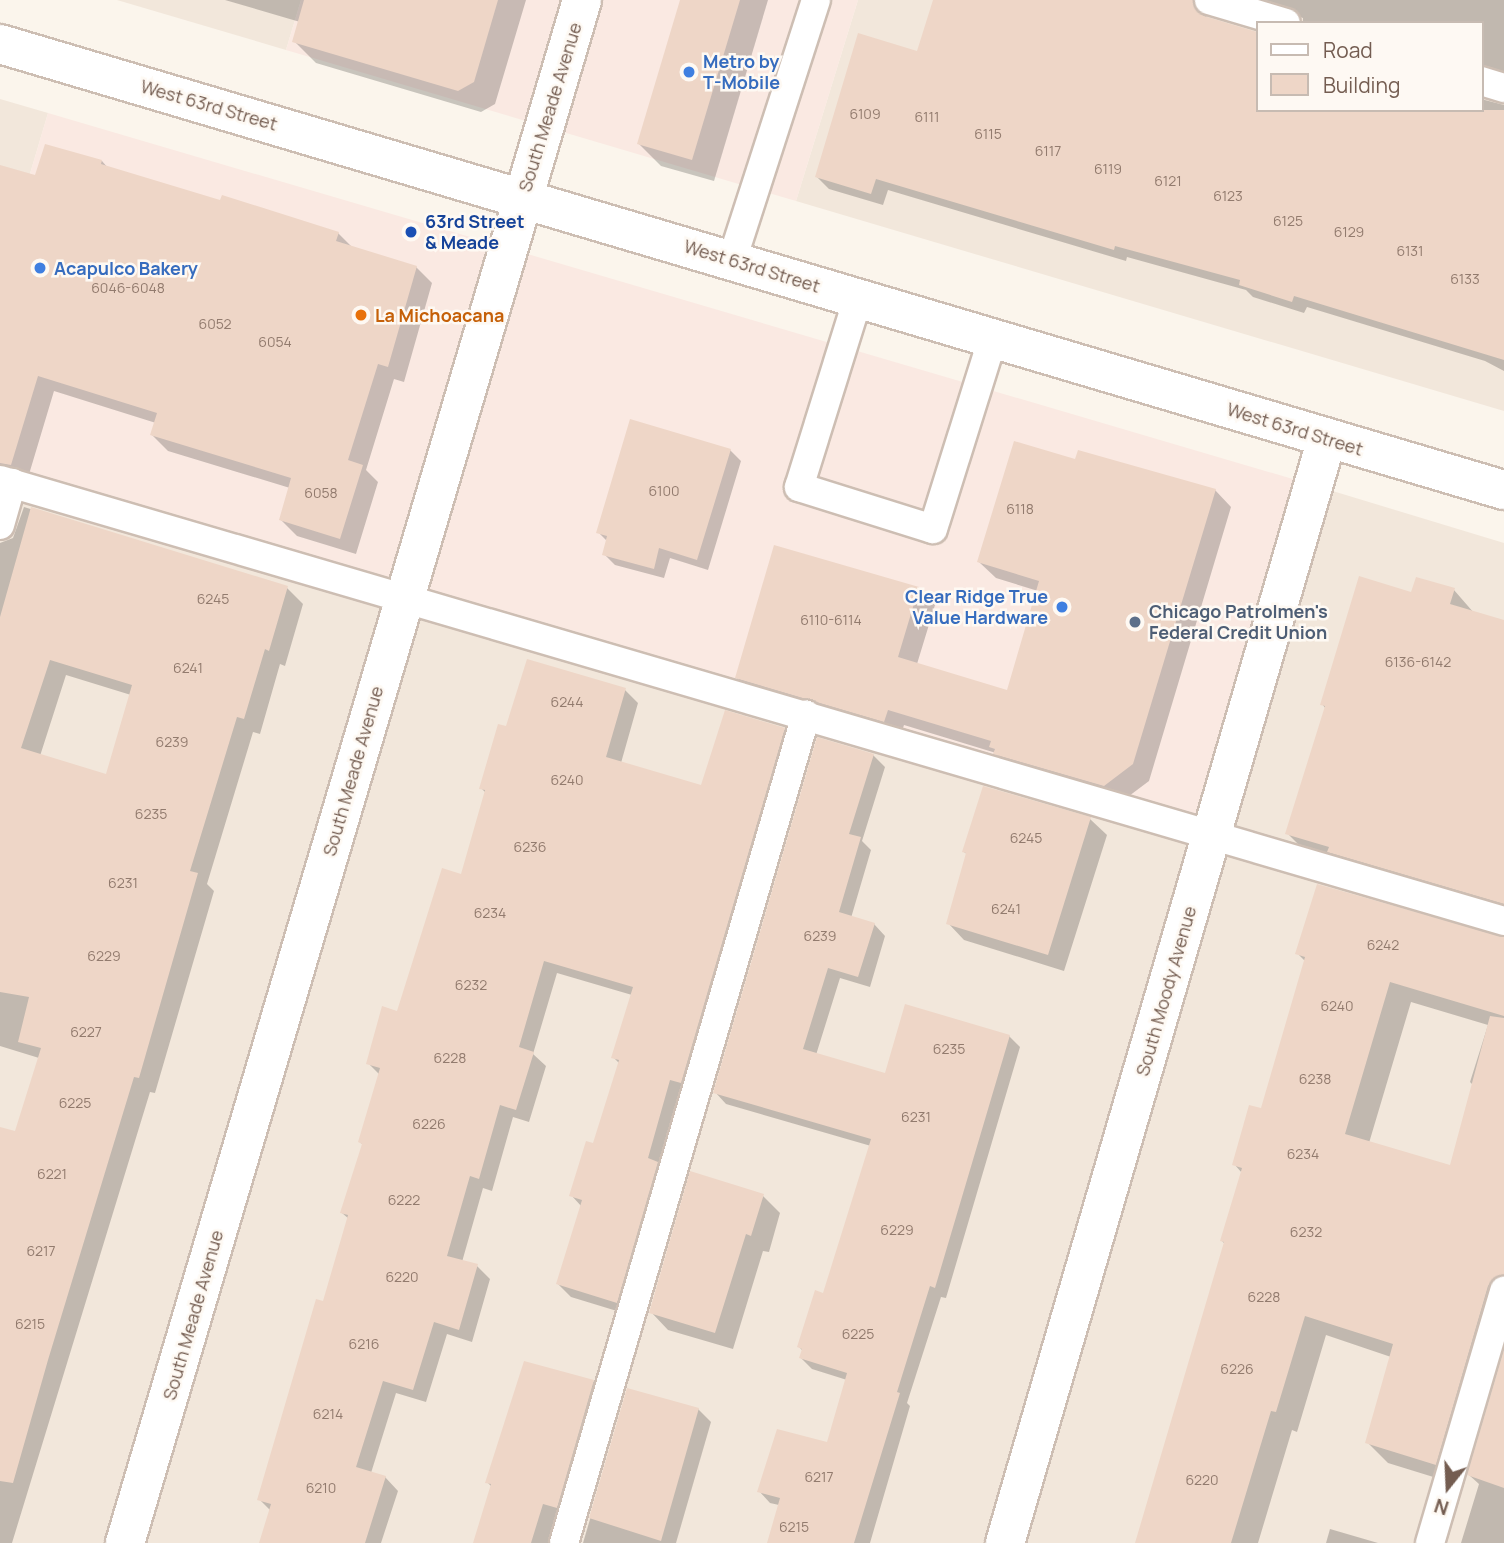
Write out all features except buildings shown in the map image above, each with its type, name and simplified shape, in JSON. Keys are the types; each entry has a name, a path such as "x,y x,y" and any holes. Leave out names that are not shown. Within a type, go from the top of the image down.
{"street":[{"name":"South Meade Avenue","path":"125,1543 582,0"},
{"name":"West 63rd Street","path":"0,44 1504,490"},
{"name":"South Moody Avenue","path":"1005,1543 1327,438"}],"lane":[{"path":"732,260 817,0"},
{"path":"1209,0 1279,21"},
{"path":"1483,82 1504,88"},
{"path":"858,298 799,487 933,528 993,338"},
{"path":"0,525 6,482 1504,921"},
{"path":"564,1543 806,715"},
{"path":"1430,1543 1504,1291"}],"shaded area":[{"path":"117,0 301,0 286,50"},
{"path":"301,0 858,0 796,201 286,50"},
{"path":"858,0 1504,0 1504,411 796,201"},
{"path":"0,99 48,113 0,275"},
{"path":"48,113 1303,482 1203,821 0,467 0,275"},
{"path":"0,467 1303,482 1504,543 1504,1543 0,1543"}],"place":[{"name":"Metro by T-Mobile","path":"689,72"},
{"name":"63rd Street & Meade","path":"411,232"},
{"name":"Acapulco Bakery","path":"40,268"},
{"name":"La Michoacana","path":"361,315"},
{"name":"Clear Ridge True Value Hardware","path":"1062,607"},
{"name":"Chicago Patrolmen's Federal Credit Union","path":"1135,622"}]}
